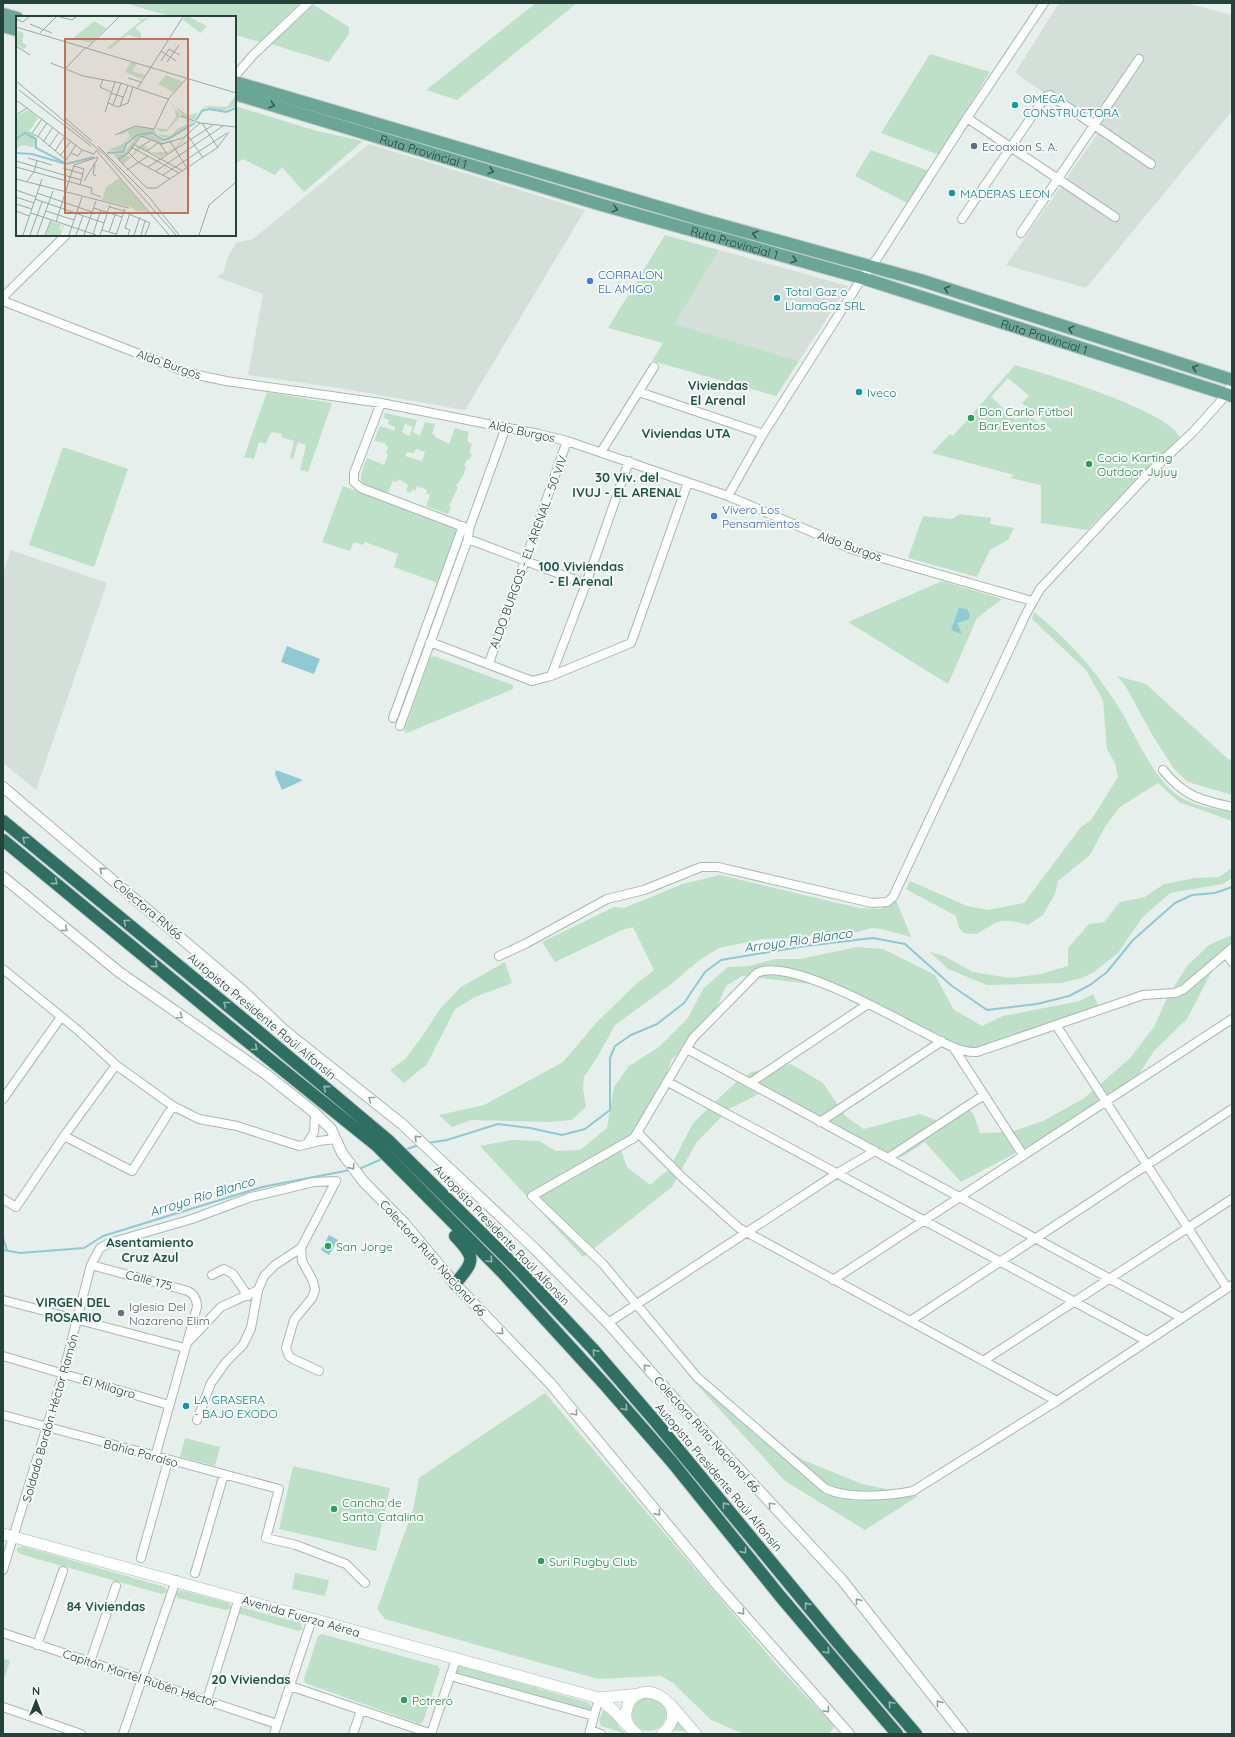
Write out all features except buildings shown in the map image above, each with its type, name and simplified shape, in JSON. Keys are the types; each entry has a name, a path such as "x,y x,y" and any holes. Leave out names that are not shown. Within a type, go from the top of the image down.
{"highway":[{"name":"Autopista Presidente Raúl Alfonsín","path":"3,821 388,1140 396,1162 502,1272 610,1391 672,1462 780,1596 897,1734"},
{"name":"Autopista Presidente Raúl Alfonsín","path":"3,840 236,1033 396,1162 518,1269 593,1349 693,1465 843,1649 916,1734"},
{"path":"396,1162 468,1249 471,1257 470,1265 455,1284"}],"main road":[{"path":"3,14 16,18"},
{"path":"3,26 16,30"},
{"name":"Ruta Provincial 1","path":"236,82 695,218 920,280 1232,380"},
{"name":"Ruta Provincial 1","path":"236,94 602,205 862,278 1229,395"},
{"name":"Avenida Fuerza Aérea","path":"3,1534 176,1580 599,1698 655,1693 668,1701 696,1734"},
{"name":"Avenida Fuerza Aérea","path":"634,1731 626,1716 627,1709 630,1702 640,1694"},
{"name":"Avenida Fuerza Aérea","path":"599,1698 634,1731"},
{"path":"662,1734 671,1722 671,1708 668,1701"}],"street":[{"path":"236,75 253,55 308,3"},
{"path":"728,496 763,434 862,278 920,194 967,118 1044,3"},
{"path":"1021,233 1139,59"},
{"path":"962,219 1045,97 1050,96 1151,164"},
{"path":"967,118 1115,217"},
{"path":"3,297 65,236"},
{"name":"Aldo Burgos","path":"3,301 188,373 226,381 381,403 506,427 567,441 728,496 854,550 1032,601"},
{"path":"601,452 654,367"},
{"path":"499,956 525,944 607,899 644,890 701,867 718,867 858,901 872,903 887,902 893,897 1032,601 1040,589 1146,476 1193,432 1229,395 1232,380"},
{"path":"639,392 763,434"},
{"path":"381,403 354,473 354,482 361,488 466,527"},
{"path":"393,718 506,427"},
{"name":"ALDO BURGOS - EL ARENAL - 50 VIV","path":"489,663 567,441"},
{"path":"551,676 586,584 629,461"},
{"path":"430,642 532,680 551,676 631,643 688,482"},
{"path":"400,726 468,539 466,527"},
{"path":"468,539 586,584"},
{"path":"1163,770 1175,784 1199,800 1232,807"},
{"name":"Colectora RN66","path":"3,787 237,986 291,1036 402,1124 431,1152"},
{"name":"Colectora Ruta Nacional 66","path":"3,877 119,972 267,1075 314,1121 331,1129 342,1153 362,1181 405,1224 455,1284 550,1383 715,1581 849,1734"},
{"path":"1056,1025 1188,1228 1230,1287 1056,1401 913,1491 899,1494 839,1495 826,1489 698,1377 638,1303 603,1264 532,1196 544,1188 630,1142 638,1133 687,1049 699,1033 757,973 762,970 771,970 808,978 868,1004 953,1046 970,1052 976,1052 1143,995 1175,993 1184,990 1229,950 1232,962"},
{"path":"4,971 61,1017 116,1065 173,1106 199,1119 248,1129 299,1146 322,1140 336,1139"},
{"path":"750,1083 868,1004"},
{"path":"3,1099 61,1017"},
{"path":"833,1280 1232,1018"},
{"path":"820,1122 942,1041"},
{"path":"953,1046 1023,1155"},
{"path":"687,1049 1182,1318"},
{"path":"3,1199 16,1207 64,1136 116,1065"},
{"path":"668,1082 922,1221 1147,1341"},
{"path":"888,1158 984,1095"},
{"path":"64,1136 132,1171 173,1106"},
{"path":"910,1321 1232,1109"},
{"path":"308,1144 311,1138 314,1121"},
{"path":"638,1133 689,1183 739,1228 1056,1401"},
{"path":"608,1323 836,1174 875,1151"},
{"name":"Colectora Ruta Nacional 66","path":"431,1152 535,1248 608,1323 680,1405 842,1580 963,1734"},
{"name":"Soldado Bordón Héctor Ramón","path":"3,1570 63,1374 79,1319 92,1265 100,1248 109,1243 192,1219 251,1197 314,1182 336,1181 301,1248"},
{"path":"983,1361 1232,1199"},
{"path":"197,1420 211,1383 226,1362 246,1340 251,1328 258,1290 264,1276 275,1265 301,1248 302,1261 313,1281 314,1290 312,1298 294,1320 286,1348 289,1356 293,1359 319,1371"},
{"name":"Calle 175","path":"92,1265 192,1293 197,1302 197,1307 186,1347"},
{"path":"212,1275 224,1269 233,1274 248,1296"},
{"path":"154,1457 186,1347 221,1306 248,1296 258,1290"},
{"path":"3,1300 186,1347"},
{"name":"El Milagro","path":"3,1356 169,1405"},
{"name":"Bahía Paraíso","path":"3,1415 168,1461 279,1489 266,1538 296,1545 346,1564 365,1582"},
{"path":"141,1558 168,1461"},
{"path":"195,1573 224,1474"},
{"path":"38,1645 64,1571"},
{"path":"123,1734 176,1580"},
{"path":"90,1662 116,1586"},
{"path":"207,1700 239,1598"},
{"path":"274,1734 312,1619"},
{"name":"Capitán Martel Rubén Héctor","path":"3,1633 278,1724"},
{"path":"290,1686 432,1734 456,1659"},
{"path":"450,1676 594,1716"},
{"path":"599,1698 590,1732 601,1734"},
{"path":"3,1707 81,1734"},
{"path":"354,1734 361,1710"}],"shaded area":[{"path":"1059,3 1186,3 1232,15 1232,111 1086,288 1006,265 1100,130 1015,73"},
{"path":"369,144 585,210 465,410 339,388 248,375 263,294 217,277 223,273 228,257 236,243 253,239"},
{"path":"719,250 848,286 799,361 675,324"},
{"path":"11,550 107,583 36,790 3,763 3,573"}],"green space":[{"path":"124,3 300,3 260,42 236,35 236,16 170,16"},
{"path":"536,3 577,3 457,100 426,90"},
{"path":"314,5 349,27 349,34 329,62 271,44"},
{"path":"930,54 990,72 939,155 881,133"},
{"path":"236,106 317,131 363,141 304,192 282,167 275,175 243,159 236,163"},
{"path":"871,150 929,171 909,204 855,176"},
{"path":"665,235 719,250 675,324 799,361 776,396 652,361 663,343 608,328"},
{"name":"Cocio Karting Outdoor Jujuy","path":"1015,365 1078,385 1132,406 1155,417 1172,428 1180,438 1087,530 1041,523 1041,485 1010,478 1014,475 932,453 950,434 953,436","holes":["1008,378 1029,396 1022,403 1052,430 1051,432 1024,411 1016,420 991,397"]},
{"path":"267,392 332,403 308,472 300,470 306,445 298,442 293,459 290,458 294,441 281,437 282,434 273,432 270,434 266,444 259,442 254,459 244,457"},
{"path":"385,413 417,420 413,432 420,436 425,422 435,424 432,434 449,444 455,428 469,432 467,441 472,444 469,453 472,454 469,460 467,459 464,466 466,467 464,474 456,486 458,487 449,506 451,507 448,514 426,506 430,495 426,493 427,490 417,486 415,491 412,489 411,493 406,491 408,485 399,479 397,482 393,481 388,493 371,488 362,483 361,475 367,458 384,465 388,454 386,453 388,446 385,445 385,443 374,441 380,426 395,431 395,427 388,424 389,420 383,418","holes":["405,424 413,427 409,436 402,433","416,449 425,452 422,461 405,456 407,452 414,453"]},
{"path":"63,447 128,469 94,567 29,545"},
{"path":"343,486 459,527 438,583 394,567 398,554 365,542 363,545 354,542 350,551 322,542"},
{"path":"960,514 991,518 990,524 1014,528 1008,540 990,550 977,577 908,558 923,516 952,519"},
{"path":"942,581 1002,599 977,618 948,684 848,622"},
{"path":"1034,612 1066,641 1086,662 1104,685 1120,709 1150,764 1169,788 1180,797 1191,803 1232,812 1232,821 1179,802 1158,783 1120,807 1106,825 1090,855 1058,881 1055,894 1043,915 1028,925 1011,921 1000,921 976,934 964,933 959,928 956,916 906,889 910,881 967,906 988,910 1024,903 1081,827 1091,820 1118,777 1115,763 1107,749 1103,700 1086,670 1032,619"},
{"path":"434,656 513,685 513,689 407,733 404,731 430,658"},
{"path":"1117,676 1146,684 1229,760 1232,758 1232,795 1188,782 1174,769 1153,736 1126,687"},
{"path":"1232,868 1232,878 1223,884 1170,893 1142,918 1118,953 1094,972 1082,978 1061,983 987,985 948,969 930,952 944,956 973,972 1010,978 1041,974 1068,966 1068,948 1089,924 1104,922 1120,902 1145,897 1164,884 1195,878 1219,877"},
{"path":"720,875 859,908 881,909 896,900 911,937 882,929 872,928 857,932 824,933 794,938 762,939 719,948 698,961 670,985 615,1025 598,1056 584,1077 583,1088 586,1107 572,1120 550,1122 472,1120 452,1127 439,1115 484,1105 563,1062 596,1023 635,985 654,970 633,927 622,930 555,962 542,942 614,907 624,908 683,884"},
{"path":"1232,935 1232,948 1221,954 1187,1019 1154,1051 1134,1082 1074,1122 961,1182 925,1142 902,1157 866,1152 818,1116 767,1090 729,1109 696,1143 672,1187 583,1257 480,1146 511,1140 539,1141 556,1151 580,1150 607,1128 614,1087 629,1066 659,1047 688,1018 703,989 728,967 749,966 775,959 800,959 857,947 883,949 935,975 954,1010 982,1026 1003,1016 1080,1001 1093,994 1101,1012 1089,1009 967,1057 837,987 742,976 726,986 708,1028 672,1059 655,1103 621,1150 627,1167 650,1185 670,1168 693,1123 735,1083 752,1072 791,1064 823,1083 846,1117 864,1129 920,1114 939,1121 966,1106 974,1115 980,1133 1011,1132 1043,1121 1083,1099 1130,1058 1154,1027 1167,998 1187,966 1209,945"},
{"path":"505,962 512,983 475,997 455,1009 427,1064 404,1083 390,1070 405,1059 440,1009 461,987"},
{"path":"691,1378 719,1390 757,1429 803,1460 862,1484 918,1496 865,1530 785,1481"},
{"name":"Suri Rugby Club","path":"545,1393 781,1670 832,1723 834,1727 829,1734 744,1734 711,1720 673,1683 661,1676 598,1679 385,1619 377,1609 413,1510 419,1478"},
{"path":"185,1438 220,1447 215,1466 180,1457"},
{"name":"Cancha de Santa Catalina","path":"293,1466 390,1488 376,1551 279,1529"},
{"path":"22,1546 165,1587 167,1592 162,1594 20,1554 17,1552 17,1548"},
{"path":"295,1573 329,1580 325,1596 292,1589"},
{"path":"181,1590 229,1603 232,1608 226,1610 178,1598 176,1592"},
{"path":"240,1607 300,1623 303,1629 298,1631 241,1614 238,1612"},
{"path":"322,1634 438,1666 440,1670 423,1722 419,1724 305,1683 304,1679 318,1636"},
{"path":"3,1658 10,1661 3,1682"},
{"path":"458,1665 589,1703 592,1708 587,1710 457,1673 455,1672"},
{"path":"646,1697 652,1697 656,1698 663,1704 666,1714 665,1721 659,1728 652,1731 646,1731 642,1730 635,1724 632,1717 632,1711 633,1707 639,1700"},
{"path":"607,1710 626,1734 601,1726 599,1720 603,1711"},
{"path":"675,1718 687,1731 671,1731"}],"water":[{"path":"959,608 967,609 970,615 969,619 957,623 962,634 951,630"},
{"path":"287,646 320,659 314,674 281,662"},
{"path":"276,770 303,780 282,790 275,774"},
{"name":"San Jorge","path":"329,1235 338,1240 329,1255 321,1250"}],"waterway":[{"name":"Arroyo Rio Blanco","path":"427,1143 447,1140 498,1124 530,1128 562,1135 585,1129 610,1110 610,1058 615,1046 631,1035 657,1024 684,1003 705,972 721,960 805,946 873,938 905,944 952,986 987,1010 1037,1004 1069,996 1090,985 1107,972 1133,940 1175,903 1192,895 1215,893 1232,887"},
{"name":"Arroyo Rio Blanco","path":"404,1150 419,1145"},
{"name":"Arroyo Río Blanco","path":"359,1169 384,1158"},
{"name":"Arroyo Río Blanco","path":"3,1250 20,1253 84,1248 103,1236 262,1187 350,1170"},
{"path":"3,1238 7,1250"}],"place":[{"name":"OMEGA CONSTRUCTORA","path":"1015,105"},
{"name":"Ecoaxion S. A.","path":"974,146"},
{"name":"MADERAS LEON","path":"952,193"},
{"name":"CORRALON EL AMIGO","path":"590,281"},
{"name":"Total Gaz o LlamaGaz SRL","path":"777,298"},
{"name":"Iveco","path":"859,392"},
{"name":"Don Carlo Fútbol Bar Eventos","path":"971,418"},
{"name":"Cocio Karting Outdoor Jujuy","path":"1089,464"},
{"name":"Vivero Los Pensamientos","path":"714,516"},
{"name":"San Jorge","path":"328,1246"},
{"name":"Iglesia Del Nazareno Elim","path":"121,1313"},
{"name":"LA GRASERA - BAJO EXODO","path":"186,1406"},
{"name":"Cancha de Santa Catalina","path":"334,1509"},
{"name":"Suri Rugby Club","path":"541,1561"},
{"name":"Potrero","path":"404,1700"}],"district":[{"name":"Viviendas El Arenal","path":"718,392"},
{"name":"Viviendas UTA","path":"686,433"},
{"name":"30 Viv. del IVUJ - EL ARENAL","path":"627,484"},
{"name":"100 Viviendas - El Arenal","path":"581,574"},
{"name":"Asentamiento Cruz Azul","path":"150,1250"},
{"name":"VIRGEN DEL ROSARIO","path":"73,1310"},
{"name":"84 Viviendas","path":"106,1606"},
{"name":"20 Viviendas","path":"251,1679"}]}
